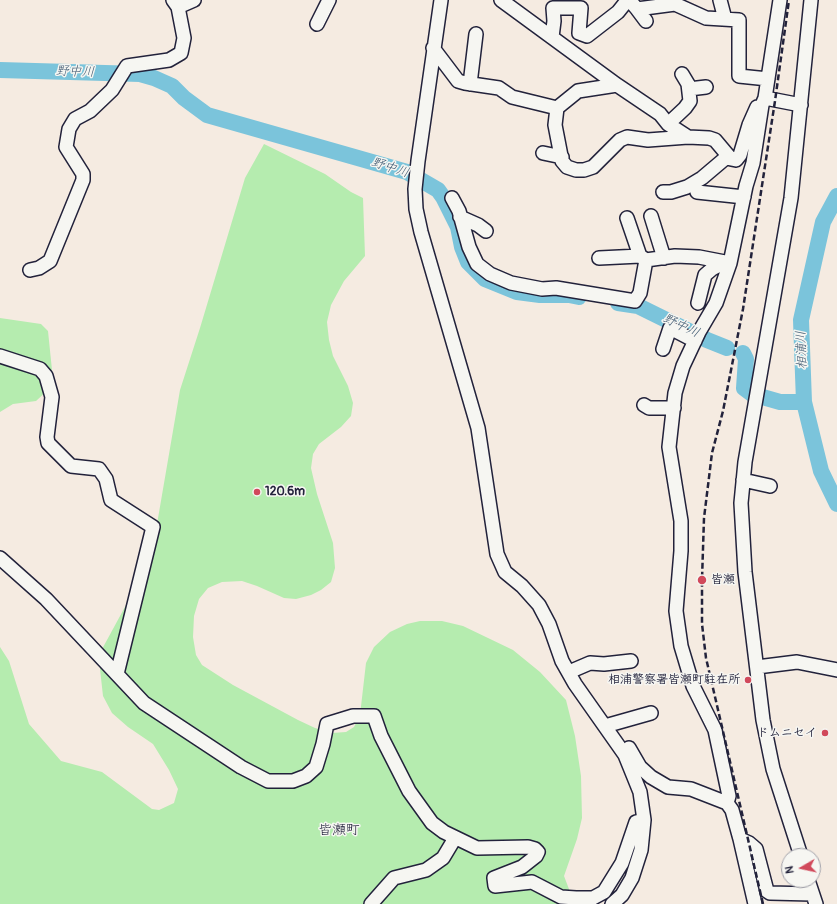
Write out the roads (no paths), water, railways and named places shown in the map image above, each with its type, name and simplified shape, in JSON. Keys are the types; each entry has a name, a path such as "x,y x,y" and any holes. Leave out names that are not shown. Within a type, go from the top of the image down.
{"street":[{"path":"30,270 39,268 50,261 83,180 83,174 66,147 69,129 75,119 90,111 112,90 127,66 168,60 181,52 184,38 175,3 194,0"},
{"path":"317,24 329,0"},
{"path":"441,0 418,161 415,190 416,209 421,232 478,428 497,554 505,572 522,586 539,605 549,624 562,661 575,684 625,755 640,792 644,820 641,850 632,878 622,895 612,904"},
{"path":"501,0 617,85 660,114 668,124 688,137"},
{"path":"720,0 725,19"},
{"path":"727,803 729,796 715,730 693,686 681,646 676,611 681,551 681,521 669,447 675,393 683,366 716,303 753,163 762,105 765,98 780,0"},
{"path":"798,848 773,769 763,720 745,572 741,503 746,455 791,198 811,0"},
{"path":"552,38 554,21 553,8 581,4 578,33 587,36 618,12 626,2 632,3 646,20"},
{"path":"637,9 675,4 706,18 739,20 740,76 768,79"},
{"path":"470,84 470,51 476,34"},
{"path":"434,48 458,81 499,88 512,97 557,108"},
{"path":"668,124 685,108 690,101 689,89 682,74"},
{"path":"617,85 578,91 557,108 555,125 562,161 567,167 576,170 584,170 592,167 620,140 627,137 648,140 688,137 709,138 715,140 731,160 736,160 740,155 756,108 765,98"},
{"path":"689,89 706,87"},
{"path":"765,98 801,105"},
{"path":"543,153 562,157"},
{"path":"663,192 671,192 687,187 702,178 728,156"},
{"path":"697,192 744,197"},
{"path":"452,198 459,211 469,247 477,264 490,274 511,283 542,289 556,288 635,301 640,293 643,258 625,224"},
{"path":"652,216 664,258"},
{"path":"460,217 478,225 486,231"},
{"path":"599,258 664,258 675,256 699,257 727,262"},
{"path":"698,304 705,275 712,269 727,262"},
{"path":"663,349 670,328 695,341"},
{"path":"0,356 40,369 46,376 52,397 47,437 48,443 71,466 99,468 106,479 111,500 153,527 117,674"},
{"path":"644,405 649,408 674,408"},
{"path":"743,480 770,486"},
{"path":"0,558 46,599 144,703 241,767 268,781 293,781 306,776 316,767 327,724 353,716 374,716 381,736 409,792 432,823 444,832 477,848 528,847 535,849 538,852 536,856 522,867 494,878 494,886 532,882 561,896 593,898 604,892 622,863 636,822 644,820"},
{"path":"569,672 590,663 604,664 631,661"},
{"path":"757,667 798,662 837,670"},
{"path":"607,730 651,713"},
{"path":"607,730 619,731 640,767 651,777 668,787 691,789 727,803 732,810 755,904"},
{"path":"371,904 394,878 426,870 438,862 443,858 455,838"},
{"path":"740,839 749,843 756,849 767,891 770,893 814,899 811,888"}],"waterway":[{"name":"野中川","path":"0,70 140,74 172,86 184,98 207,115 407,172 438,190 458,227 462,247 468,262 485,279 517,292 579,297"},
{"name":"相浦川","path":"837,196 823,222 801,320 804,402 821,471 837,504"},
{"name":"野中川","path":"618,303 638,306 707,340 727,348"},
{"name":"野中川","path":"743,353 746,359 744,388 752,394 780,402 804,402"}],"railway":[{"path":"763,904 706,658 702,624 702,580 704,518 712,453 723,411 743,309 789,0"}],"place":[{"name":"120.6m","path":"257,492"},
{"name":"皆瀬","path":"702,580"},
{"name":"相浦警察署皆瀬町駐在所","path":"748,680"},
{"name":"ドムニセイ","path":"825,733"}],"district":[{"name":"皆瀬町","path":"339,830"}]}
